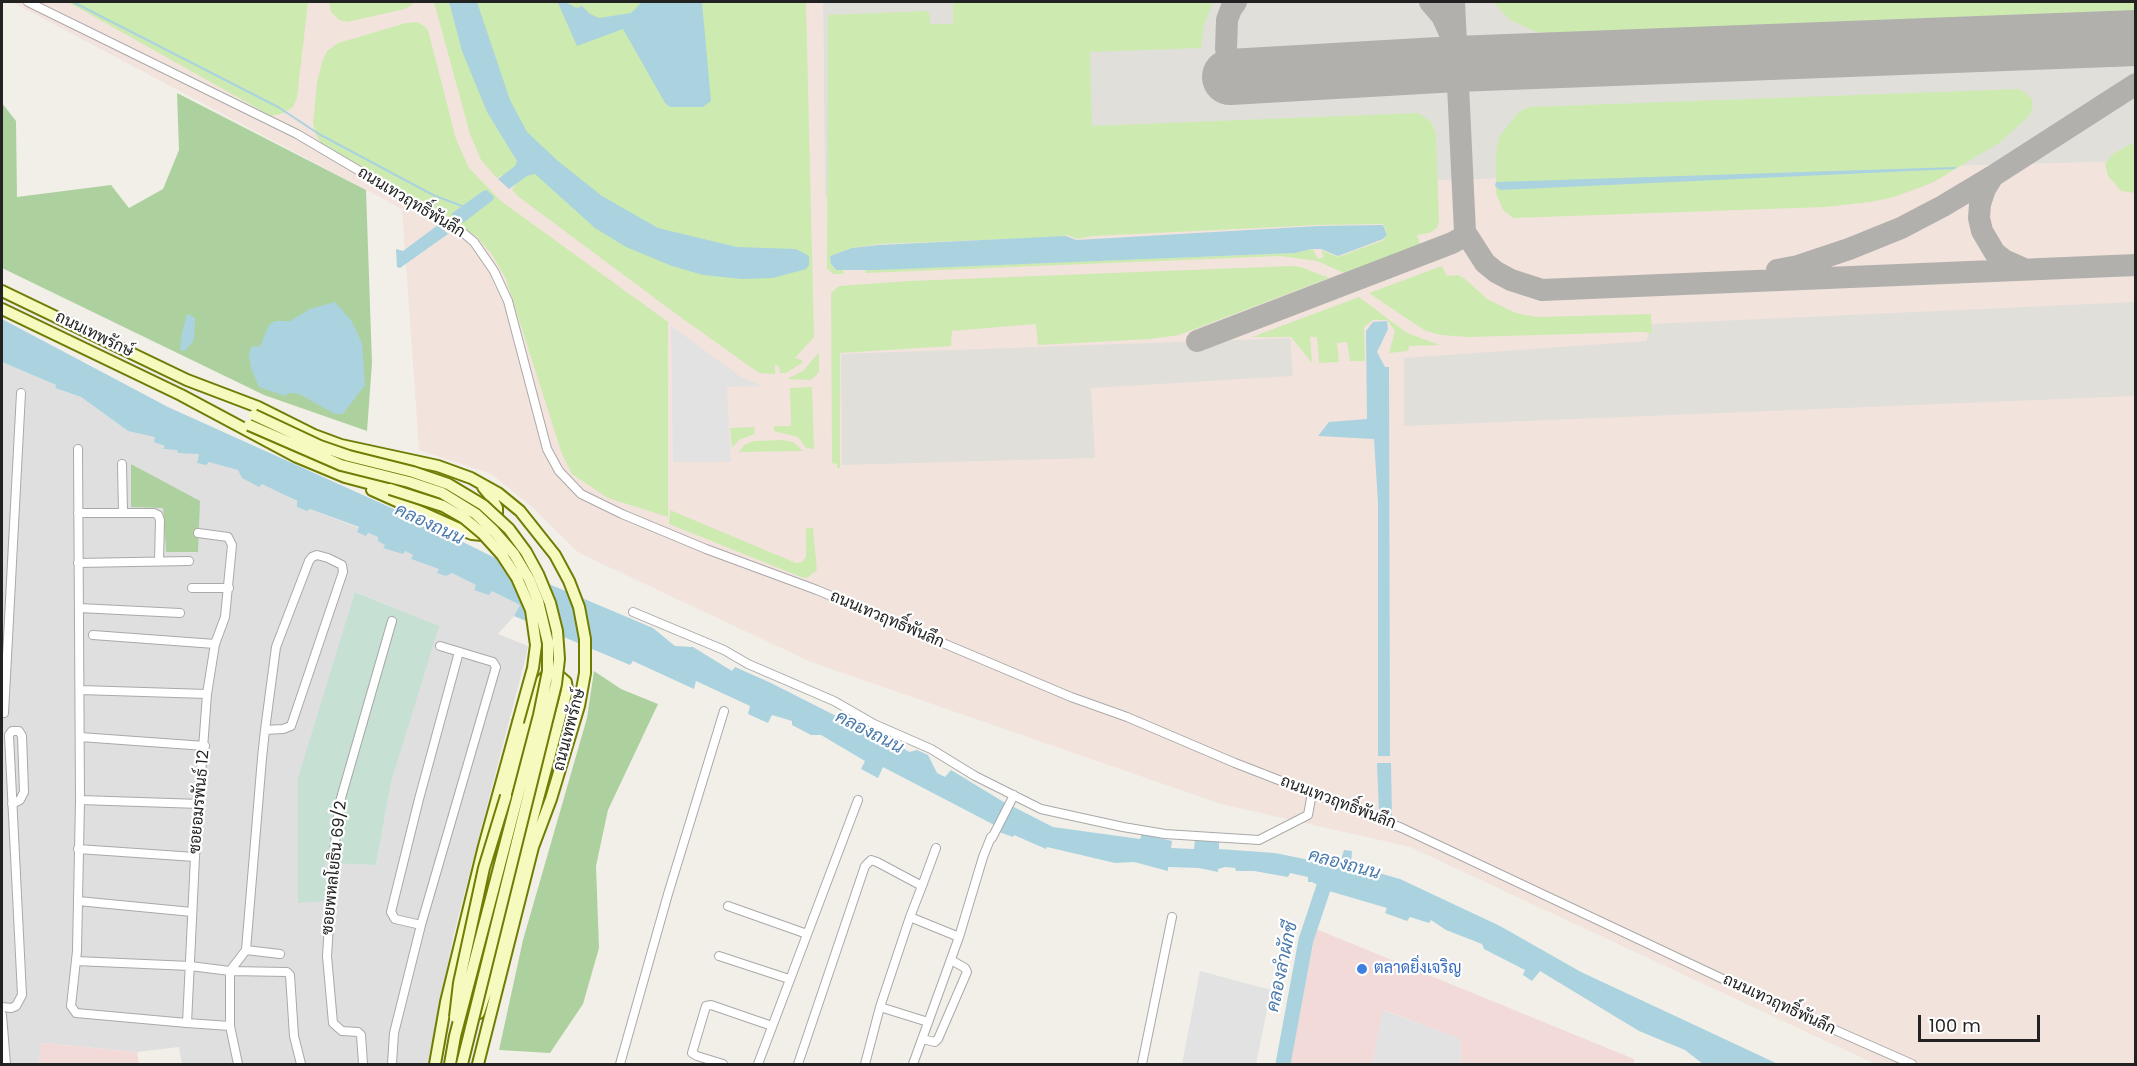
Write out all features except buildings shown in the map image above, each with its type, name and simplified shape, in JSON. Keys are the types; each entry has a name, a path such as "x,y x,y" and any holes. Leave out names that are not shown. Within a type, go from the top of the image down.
{"main road":[{"name":"ถนนเทพรักษ์","path":"2,291 187,380 258,407 314,435 341,444 438,466 471,478 498,493 520,511 555,555 569,581 579,607 585,639 585,673 579,706 551,799 533,847 478,1065"},
{"name":"ถนนเทพรักษ์","path":"2,309 180,395 297,457 345,477 425,498 443,506 464,518 483,534 502,555 517,578 531,610 536,645 533,668 484,846 446,1002 435,1064"},
{"name":"ถนนเทพรักษ์","path":"187,380 252,420 341,465 442,493 476,514 514,554 538,600 548,643 548,671 539,715 455,1036 450,1065"},
{"name":"ถนนเทพรักษ์","path":"180,395 349,456 413,471 448,484 483,505 509,529 526,552 538,574 550,603 557,631 556,684 462,1065"},
{"path":"345,477 472,534 482,535 488,533 497,522 497,508 486,490 471,478"},
{"path":"455,1036 455,1010 459,983 484,868 539,684 545,676 558,675 566,682 567,690 487,989 467,1038"},
{"path":"446,1002 472,935 539,684"},
{"path":"533,847 558,746 559,719"}],"street":[{"name":"ถนนเทวฤทธิ์พันลึก","path":"28,2 297,134 456,227 474,242 494,271 508,301 548,449 559,471 580,494 706,549 817,590 1060,693 1127,717 1235,763 1402,828 1776,1004 1912,1065"},
{"path":"4,713 3,693 21,393"},
{"path":"78,449 80,800 76,962 72,1006 76,1013 230,1026"},
{"path":"122,464 123,512"},
{"path":"78,513 123,512 158,515 160,520 159,561"},
{"name":"ซอยอมรพันธ์ 12","path":"187,1023 195,857 205,746 207,694 215,644 225,617 231,541 228,537 198,533"},
{"path":"238,1065 230,1026 230,971 246,950 265,730 276,647 309,561 317,555 328,558 342,565 344,572 291,726 265,730"},
{"path":"78,563 189,561"},
{"path":"192,588 229,588"},
{"path":"79,608 180,613"},
{"path":"633,612 834,701 874,724 932,750 975,776 1041,809 1165,834 1259,840 1308,815 1312,793"},
{"name":"ซอยพหลโยธิน 69/2","path":"363,1065 361,1035 358,1032 342,1031 333,1023 327,956 333,863 339,805 392,621"},
{"path":"93,635 215,644"},
{"path":"392,1065 394,1033 421,925 496,667 493,662 440,646"},
{"path":"421,925 395,919 391,912 459,652"},
{"path":"80,690 207,694"},
{"path":"620,1065 668,894 724,711"},
{"path":"2,1007 16,1006 22,995 12,804 9,735 12,731 19,731 22,736 24,792 20,800 12,804"},
{"path":"80,737 205,746"},
{"path":"914,1065 959,937 983,857 1014,795"},
{"path":"80,800 200,804"},
{"path":"758,1065 858,800"},
{"path":"865,1065 880,1007 936,848"},
{"path":"78,849 195,857"},
{"path":"798,1065 865,866 869,861 877,862 922,886"},
{"path":"78,901 192,912"},
{"path":"728,906 807,934"},
{"path":"910,917 959,937"},
{"path":"1142,1065 1172,917"},
{"path":"246,950 280,954"},
{"path":"719,956 789,979"},
{"path":"922,1039 935,1042 938,1039 967,972 965,968 951,960"},
{"path":"76,962 287,972 290,975 294,1036 301,1065"},
{"path":"723,1065 692,1053 706,1006 711,1005 771,1026"},
{"path":"880,1007 928,1022"},
{"path":"2,1015 6,1065"}],"shaded area":[{"path":"12,2 823,2 825,197 2135,161 2135,1064 1875,1064 1410,847 1221,804 811,662 579,553 531,506 491,474 419,450 402,209"},
{"path":"823,2 2135,2 2135,161 825,197"},
{"path":"2135,302 2135,396 1404,426 1404,358 1646,341 1652,324"},
{"path":"671,326 741,377 763,386 727,387 731,462 673,462"},
{"path":"1290,338 1293,376 1091,388 1095,458 842,465 841,354"},
{"path":"2,362 56,385 55,388 81,397 128,431 147,433 156,437 166,450 168,448 199,454 197,463 209,461 239,470 310,509 359,528 357,532 378,537 385,545 383,548 405,551 413,555 411,559 440,569 437,573 451,572 477,585 474,589 492,590 520,605 514,616 498,634 528,646 454,933 428,1064 182,1064 179,1047 137,1052 42,1043 39,1064 2,1064","holes":["131,464 168,485 166,552 163,508","356,592 438,626 391,783 376,865 324,863"]},
{"name":"ตลาดยิ่งเจริญ","path":"1316,929 1634,1059 1634,1064 1461,1064 1460,1039 1384,1010 1372,1064 1290,1064"},
{"path":"1200,971 1271,990 1256,1064 1182,1064"},
{"path":"1383,1010 1460,1039 1461,1064 1372,1064"},
{"path":"41,1043 137,1052 139,1064 39,1064"}],"green space":[{"path":"68,2 308,2 297,98 293,107 284,113 271,116"},
{"path":"329,2 416,2 405,9 347,22 339,20 331,12"},
{"path":"434,2 806,2 814,337 795,358 802,360 802,363 786,373 780,373 779,366 775,365 775,374 759,373 519,197 512,190 515,185 502,175 497,178 481,160 470,134"},
{"path":"953,2 1213,2 1204,25 1201,48 1090,52 1092,126 1418,113 1431,122 1436,134 1439,222 1437,228 1429,233 1417,235 1420,244 1344,273 1317,261 1281,256 866,273 865,270 1296,253 1313,249 1318,259 1324,257 1321,250 1338,257 1384,240 1387,233 1383,224 1093,236 1077,239 1067,235 879,244 852,248 830,256 831,265 836,270 843,270 844,274 833,274 827,268 828,15 927,11 930,15 930,24 953,24"},
{"path":"1493,2 2135,2 2136,10 1547,33 1534,31 1510,20"},
{"path":"416,22 428,30 456,139 469,168 501,201 668,322 668,517 608,498 572,474 562,454 506,279 493,256 477,237 449,217 321,143 316,135 313,123 317,83 327,51 338,43"},
{"path":"2020,89 2032,99 2031,111 2029,116 1999,143 1932,183 1894,197 1871,202 1825,207 1513,218 1503,210 1496,193 1496,153 1499,137 1516,115 1530,107"},
{"path":"177,93 366,190 372,363 367,431 264,395 2,268 2,103 16,121 17,197 111,185 129,208 163,189 179,150"},
{"path":"2135,142 2135,193 2121,191 2108,176 2105,164 2114,153"},
{"path":"1442,266 1447,276 1458,275 1487,299 1516,313 1536,317 1651,314 1652,334 1644,332 1468,337 1441,335 1426,331 1369,293"},
{"path":"1301,267 1329,278 1179,335 1150,339 1038,345 1036,324 952,331 951,346 840,353 840,468 837,468 837,464 832,463 831,293 839,286 909,281"},
{"path":"1359,297 1407,333 1440,345 1409,346 1408,351 1389,353 1395,331 1387,320 1373,320 1364,327 1365,361 1350,361 1347,342 1337,343 1339,362 1319,363 1317,337 1310,337 1312,363 1291,337 1252,337"},
{"path":"819,352 817,375 810,380 787,379 803,371"},
{"path":"812,387 814,449 806,448 798,437 774,431 774,426 791,426 790,388"},
{"path":"755,427 754,434 739,440 732,448 730,428"},
{"path":"754,441 793,442 803,451 739,452 744,445"},
{"path":"131,464 200,501 198,552 166,552 163,508 131,507"},
{"path":"670,510 796,563 802,562 806,557 806,528 813,528 817,570 807,578 801,577 669,524"},
{"path":"355,592 439,626 391,783 376,865 325,863 326,901 298,903 298,778"},
{"path":"594,671 621,689 658,704 608,810 596,866 599,948 583,1004 550,1053 499,1050 523,940 587,718"}],"water":[{"path":"449,2 477,2 510,100 527,132 558,161 602,196 658,228 737,247 796,249 809,256 809,265 806,269 773,278 742,279 703,275 672,266 626,247 595,228 535,174 527,176 509,189 498,179 515,166 517,161 487,112 462,51"},
{"path":"565,2 577,8 582,6 590,14 599,18 631,13 642,2 702,2 711,101 703,107 670,107 665,103 623,29 577,46 558,3"},
{"path":"1956,167 1955,169 1500,190 1495,186 1496,182"},
{"path":"487,190 494,197 493,200 463,223 451,214 483,191"},
{"path":"438,225 448,234 400,268 397,267 396,249 403,251"},
{"path":"1383,225 1387,235 1383,239 1338,256 1321,249 1312,249 1295,253 836,270 831,264 830,256 852,248 878,245 1066,236 1076,240 1318,226"},
{"path":"335,302 351,320 362,343 365,385 343,414 335,414 299,394 289,393 285,396 259,387 249,356 251,347 260,346 269,325 275,321 290,321 310,309"},
{"path":"187,314 195,318 194,340 185,351 180,350"},
{"name":"คลองถนน","path":"2,319 168,407 427,524 537,579 653,628 675,646 693,647 732,671 735,667 771,683 846,721 899,753 903,748 909,752 917,750 928,755 937,773 945,777 951,770 1002,801 1053,827 1140,839 1142,834 1172,841 1171,848 1194,849 1195,840 1219,842 1219,849 1275,853 1339,866 1344,850 1352,851 1351,865 1400,879 1500,926 1581,972 1778,1064 1703,1064 1685,1050 1639,1031 1540,971 1532,981 1523,975 1525,970 1484,949 1482,944 1446,930 1431,920 1429,923 1410,917 1407,921 1385,913 1387,908 1329,891 1308,882 1308,877 1290,873 1288,877 1254,871 1236,871 1235,868 1225,867 1218,869 1218,872 1199,868 1168,867 1168,871 1134,862 1115,863 1047,847 1046,849 1014,835 1013,837 999,832 1000,828 883,767 878,778 861,769 865,761 821,735 811,735 792,725 792,721 772,715 768,723 748,714 750,706 696,681 694,689 633,661 630,665 514,616 520,605 492,591 489,595 474,590 476,585 452,573 446,576 437,573 439,569 411,559 413,555 405,551 403,554 383,548 385,545 378,541 378,537 368,533 366,536 357,532 359,527 310,509 307,511 297,507 297,501 262,484 259,487 242,478 238,470 209,462 206,465 197,463 199,454 178,453 177,450 163,449 165,446 154,442 155,437 128,431 81,397 55,388 56,385 2,362"},
{"path":"1387,321 1388,329 1377,352 1385,367 1389,367 1390,756 1378,756 1378,503 1374,439 1318,436 1329,422 1367,419 1366,331 1373,322"},
{"path":"1377,763 1391,763 1392,817 1379,812"}],"waterway":[{"path":"73,2 278,107 319,134 433,195 462,206"},
{"name":"คลองลำผักชี","path":"1283,1064 1306,940 1326,880"}],"taxiway":[{"path":"1226,49 1227,20 1236,2"},
{"path":"1430,2 1442,16 1452,38"},
{"path":"1454,2 1465,232 1485,263 1511,280 1542,290 2136,265"},
{"path":"1777,270 1798,266 1849,249 1901,228 1993,176 2136,84"},
{"path":"1993,176 1980,204 1979,218 1982,231 1995,253 2022,268"},
{"path":"1197,341 1452,243 1461,238 1465,232"}],"runway":[{"path":"1230,77 1456,64 2136,38"}],"place":[{"name":"ตลาดยิ่งเจริญ","path":"1362,969"}]}
